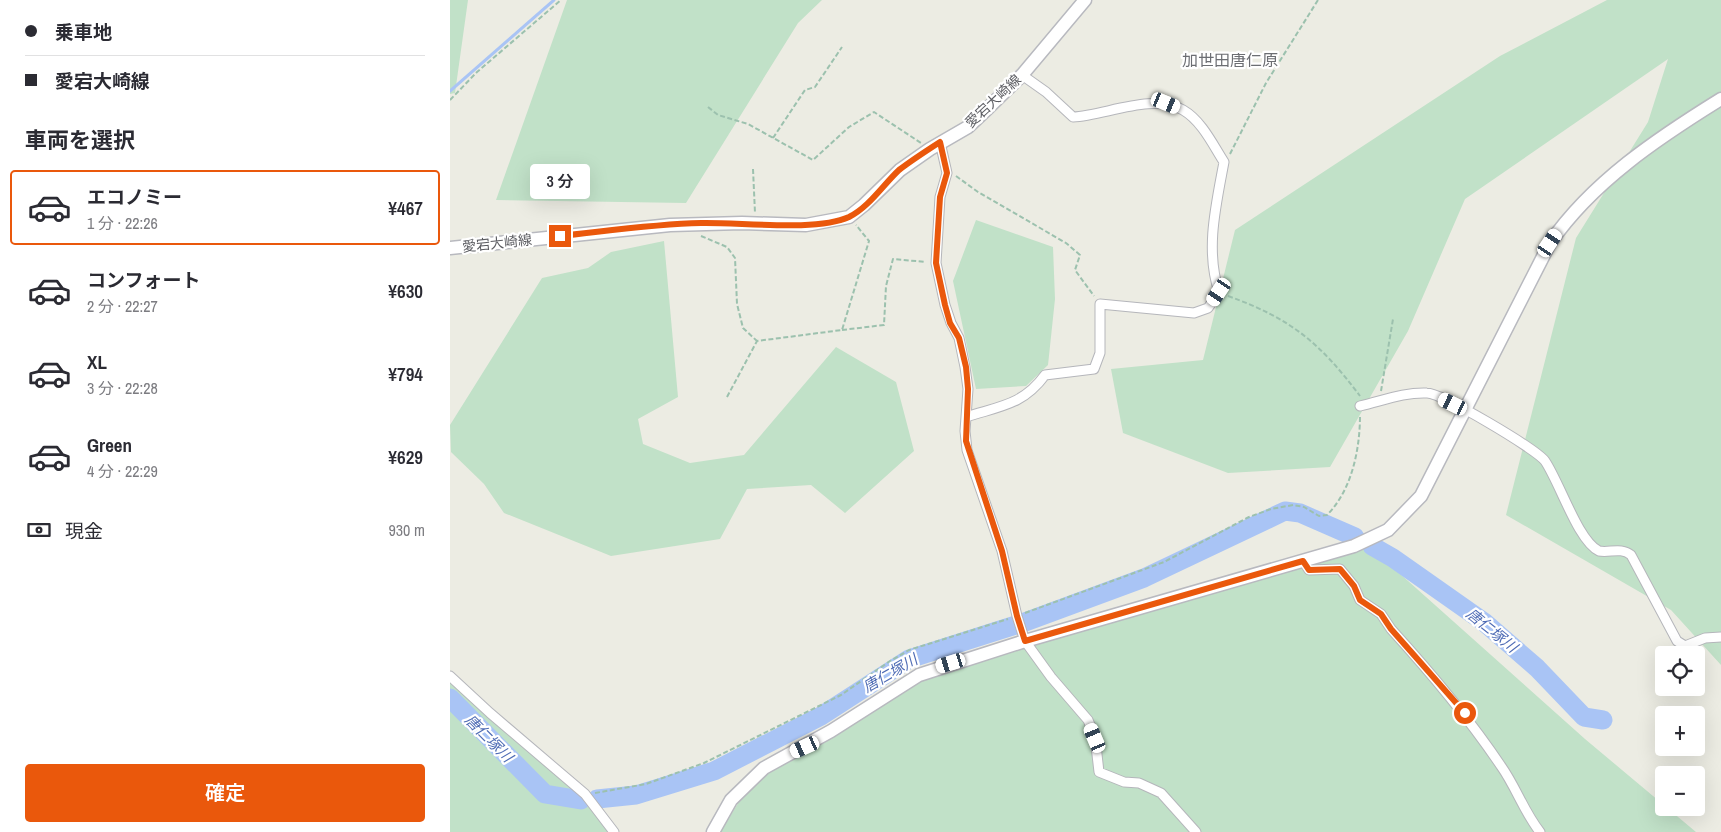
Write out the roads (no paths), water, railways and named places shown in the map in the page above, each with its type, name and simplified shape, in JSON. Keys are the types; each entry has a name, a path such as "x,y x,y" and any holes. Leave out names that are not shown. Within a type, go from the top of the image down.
{"street":[{"name":"愛宕大崎線","path":"450,248 701,223 806,225 849,217 900,170 935,146 968,127 1022,75 1085,0"},
{"path":"966,417 1025,398 1035,390 1046,375 1094,369 1100,353 1100,304 1194,312 1208,308 1219,292 1213,274 1211,242 1224,162 1206,133 1185,111 1166,103 1073,117 1046,92 1022,75"},
{"path":"713,832 731,800 764,768 831,731 919,675 1025,641 1354,546 1388,530 1421,496 1550,243 1564,222 1586,198 1657,140 1721,99"},
{"path":"935,146 947,173 940,197 936,263 950,323 959,338 966,367 968,389 966,417 967,450 1002,551 1017,616 1025,641 1051,677 1088,720 1095,738 1099,772 1124,782 1138,783 1161,794 1196,832"},
{"path":"1360,406 1406,394 1430,393 1465,410 1541,457 1564,494 1586,541 1599,551 1626,552 1631,555 1676,641 1685,646 1705,638 1721,637"},
{"path":"1303,561 1309,570 1340,569 1354,586 1360,600 1381,614 1391,629 1465,713 1503,768 1530,820 1540,832"},
{"path":"450,676 490,713 585,794 614,832"}],"waterway":[{"path":"450,91 554,0"},
{"name":"唐仁塚川","path":"597,799 636,795 714,771 821,716 909,659 1025,622 1144,578 1285,511 1300,513 1355,537"},
{"name":"唐仁塚川","path":"1372,546 1393,558 1484,622 1537,668 1584,717 1603,720"},
{"name":"唐仁塚川","path":"450,698 545,794 581,800"}],"district":[{"name":"加世田唐仁原","path":"1230,60"}]}
